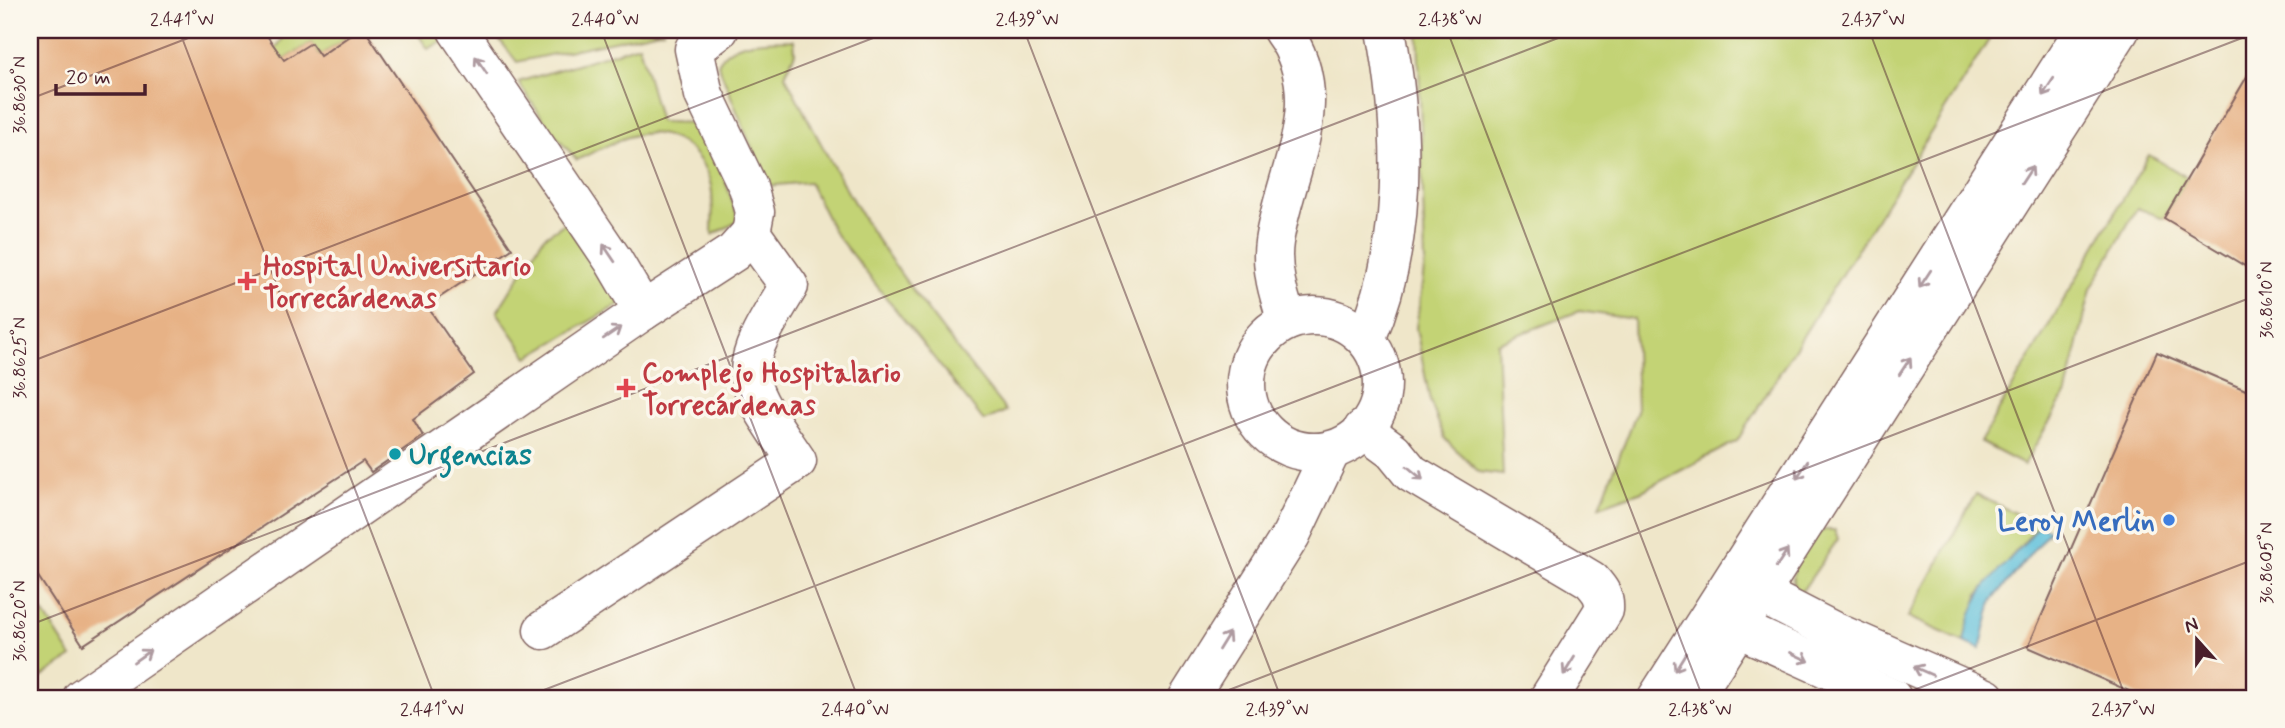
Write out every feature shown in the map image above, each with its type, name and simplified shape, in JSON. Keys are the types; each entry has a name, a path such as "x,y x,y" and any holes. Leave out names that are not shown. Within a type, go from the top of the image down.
{"street":[{"path":"457,30 614,260 643,311"},
{"path":"85,697 643,311 734,252 751,233 755,212 748,187 704,95 694,49 719,30"},
{"path":"1282,30 1293,44 1306,84 1306,118 1274,243 1275,280 1287,321"},
{"path":"1366,339 1378,312 1392,263 1398,221 1395,76 1386,30"},
{"path":"1657,698 2084,30"},
{"path":"1693,698 2120,30"},
{"path":"543,630 797,460 756,400 749,381 750,357 789,286 751,233"},
{"path":"1302,316 1322,316 1345,323 1366,339 1378,363 1383,385 1379,405 1359,436 1331,451 1303,452 1290,449 1269,437 1251,411 1245,387 1250,360 1271,331 1302,316"},
{"path":"1363,429 1393,451 1411,473 1591,580 1605,600 1604,610 1549,698"},
{"path":"1188,698 1291,536 1331,451"},
{"path":"1759,593 1833,631 1986,698"},
{"path":"1738,628 1892,698"}],"green space":[{"path":"289,30 358,30 320,56 311,43 276,65 270,56"},
{"path":"415,30 445,30 451,37 428,49"},
{"path":"492,30 664,30 517,62"},
{"path":"1418,30 1995,30 1737,441 1642,491 1600,506 1637,411 1634,319 1579,311 1497,343 1503,475 1479,472 1445,439 1430,401 1416,328 1425,262"},
{"path":"794,40 795,53 785,75 844,185 898,270 1006,411 984,421 834,232 809,182 767,186 718,64 724,55 741,45"},
{"path":"639,45 660,122 705,123 739,221 712,235 713,204 707,173 692,151 682,143 671,137 645,133 624,138 577,160 549,128 518,82"},
{"path":"2149,155 2188,178 2164,218 2137,208 2091,289 2066,393 2024,465 1980,442"},
{"path":"567,222 621,303 528,357 497,312 544,237"},
{"path":"1976,494 2039,525 1978,595 1964,642 1908,617"},
{"path":"1824,530 1835,530 1838,539 1800,594 1795,587 1794,569 1810,541"},
{"path":"43,612 72,657 30,684 30,627 40,624"}],"water":[{"path":"2039,525 2050,530 1992,601 1980,649 1964,642 1975,603 1993,577"}],"building":[{"name":"Hospital Universitario Torrecárdenas","path":"30,30 263,30 284,60 311,43 320,56 358,30 365,30 512,249 427,306 474,374 413,419 423,436 371,472 363,461 83,645 30,564"},
{"path":"2255,63 2255,272 2164,218"},
{"name":"Leroy Merlin","path":"2157,352 2255,394 2255,698 2145,698 2028,647"}],"place":[{"name":"Hospital Universitario Torrecárdenas","path":"247,281"},
{"name":"Complejo Hospitalario Torrecárdenas","path":"626,388"},
{"name":"Urgencias","path":"395,454"},
{"name":"Leroy Merlin","path":"2169,520"}]}
